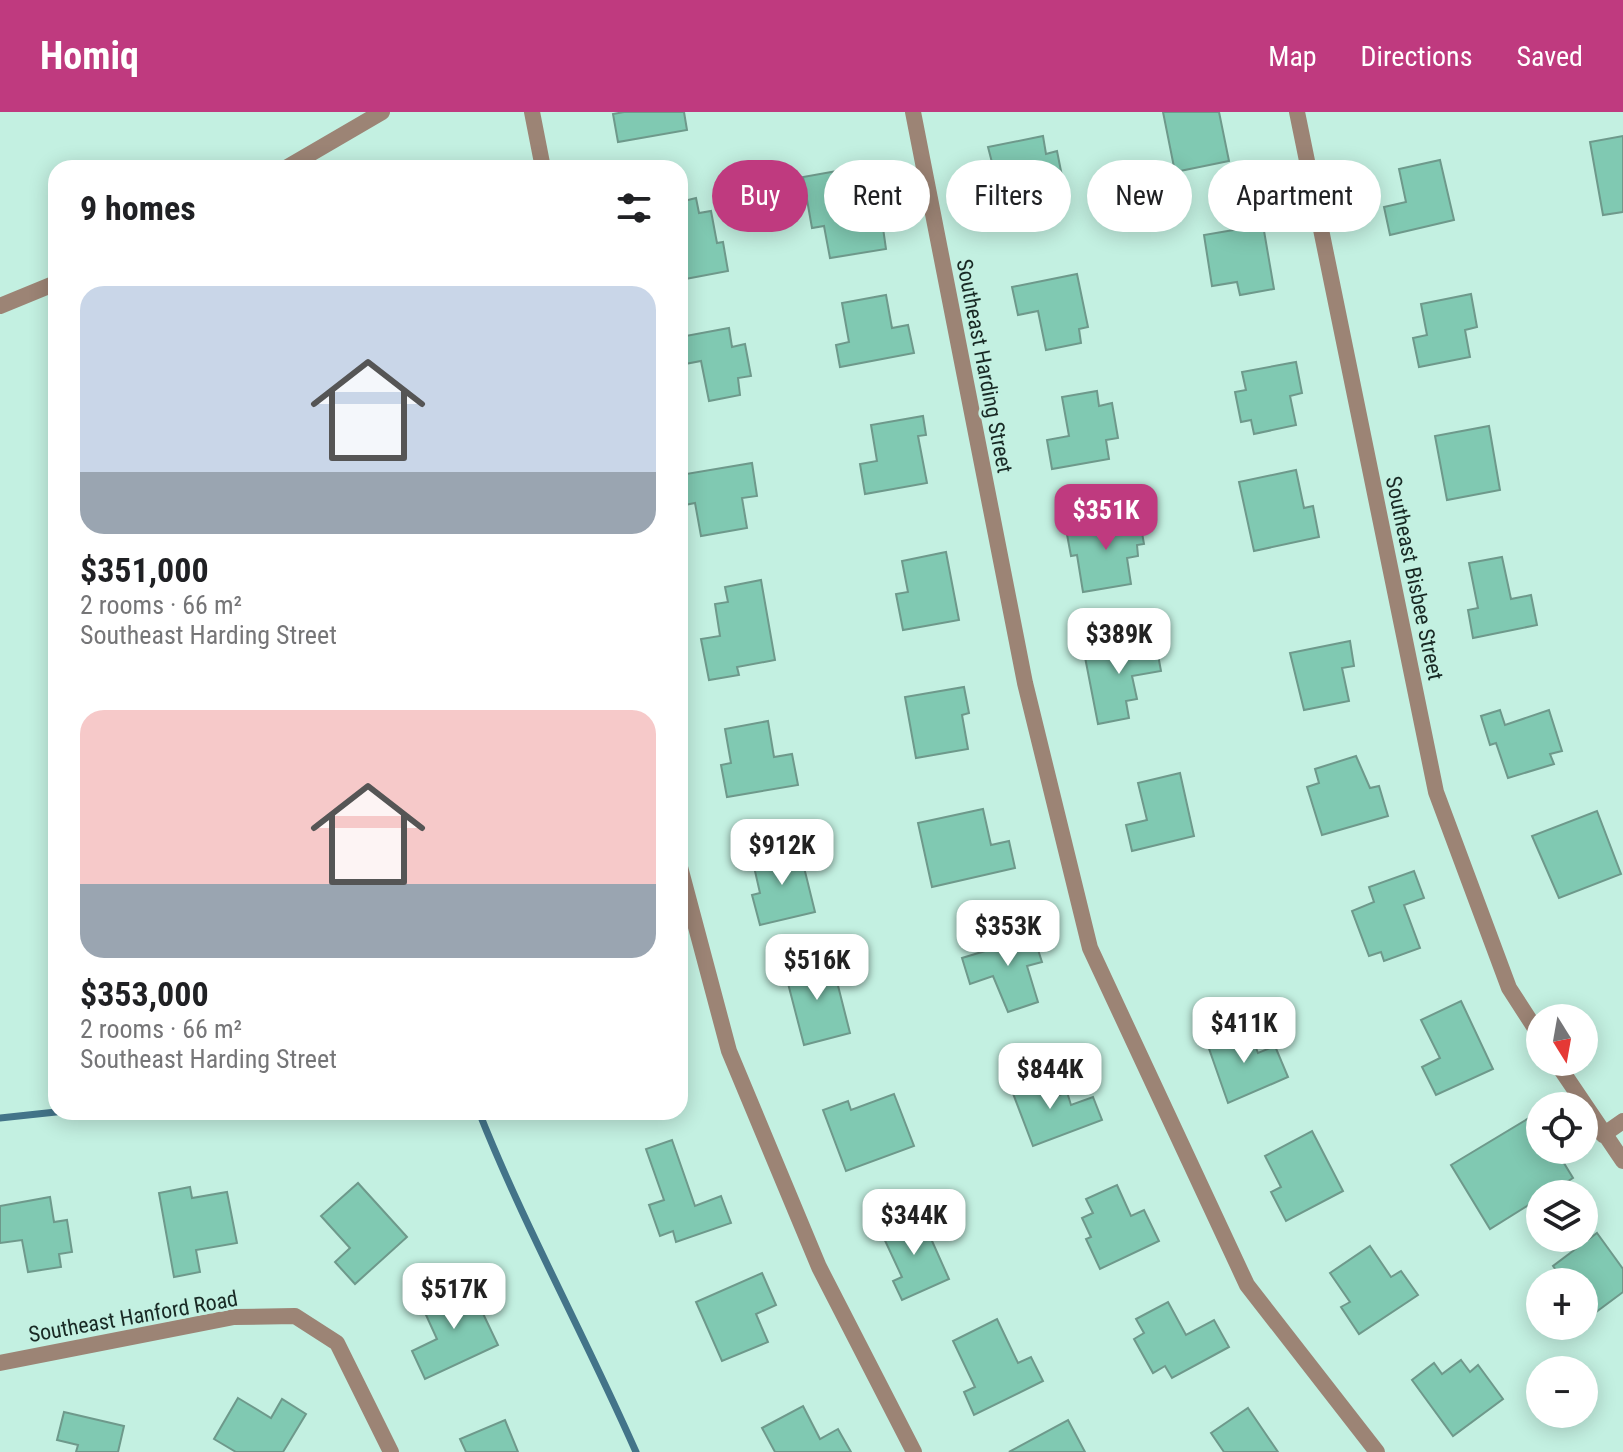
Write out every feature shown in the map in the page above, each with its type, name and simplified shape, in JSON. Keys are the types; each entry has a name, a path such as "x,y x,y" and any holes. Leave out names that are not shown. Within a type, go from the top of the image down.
{"street":[{"path":"300,160 382,112"},
{"path":"532,112 541,160"},
{"name":"Southeast Harding Street","path":"913,112 1025,683 1090,948 1247,1285 1377,1452"},
{"name":"Southeast Bisbee Street","path":"1297,112 1436,792 1509,988 1526,1014"},
{"path":"0,306 48,286"},
{"path":"688,897 729,1051 819,1267 914,1452"},
{"path":"1565,1076 1623,1161"},
{"path":"1603,1135 1623,1121"},
{"name":"Southeast Hanford Road","path":"0,1363 234,1317 295,1316 337,1343 391,1452"}],"building":[{"path":"684,112 687,130 618,142 613,114"},
{"path":"1163,112 1219,112 1229,160 1208,160 1208,165 1192,169 1192,160 1173,160"},
{"path":"1043,136 1046,154 1057,151 1059,160 991,160 988,147"},
{"path":"1623,136 1623,212 1603,215 1590,142"},
{"path":"1440,160 1454,220 1390,235 1384,207 1406,202 1399,169"},
{"path":"824,173 824,226 812,228 808,176"},
{"path":"696,198 699,213 711,211 712,232 715,232 717,243 723,242 728,271 688,278 688,200"},
{"path":"825,232 884,232 886,249 830,258"},
{"path":"1264,232 1274,289 1240,295 1237,282 1212,286 1204,235"},
{"path":"1077,274 1088,327 1079,329 1081,343 1046,350 1038,311 1018,315 1012,287"},
{"path":"1471,294 1477,327 1465,330 1470,357 1419,367 1413,338 1427,335 1421,304"},
{"path":"886,295 892,328 908,325 914,353 840,367 836,345 849,342 842,303"},
{"path":"729,328 732,347 745,344 751,376 738,378 740,395 709,401 701,361 688,363 688,336"},
{"path":"1296,362 1302,393 1290,396 1296,425 1254,434 1251,420 1241,422 1235,392 1246,390 1242,372"},
{"path":"1097,391 1099,406 1112,403 1118,438 1106,440 1109,459 1052,469 1047,440 1069,436 1062,397"},
{"path":"923,416 926,435 918,436 927,483 865,494 860,464 877,461 871,425"},
{"path":"1489,426 1500,490 1447,500 1435,436"},
{"path":"752,463 757,496 742,498 747,528 701,536 695,503 688,504 688,474"},
{"path":"1296,470 1304,508 1313,506 1319,537 1254,551 1239,482"},
{"path":"1139,516 1144,544 1137,545 1138,556 1127,558 1131,584 1083,592 1077,555 1071,556 1066,529"},
{"path":"946,552 959,620 903,630 896,594 908,592 902,561"},
{"path":"1502,557 1511,599 1531,595 1537,625 1473,638 1468,610 1478,608 1469,563"},
{"path":"761,580 775,660 737,667 739,675 709,680 701,639 720,636 715,604 728,602 725,587"},
{"path":"1155,639 1161,671 1132,676 1137,699 1126,701 1129,718 1098,724 1084,652"},
{"path":"1350,641 1354,666 1342,668 1349,701 1304,710 1290,653"},
{"path":"964,687 969,713 962,715 968,749 916,758 905,697"},
{"path":"1500,710 1505,725 1549,710 1562,751 1550,754 1554,764 1508,778 1496,743 1490,745 1481,716"},
{"path":"768,721 774,757 792,754 798,785 727,797 721,765 731,763 725,729"},
{"path":"1356,756 1370,788 1379,786 1388,816 1322,835 1307,787 1319,783 1315,769"},
{"path":"1180,773 1194,836 1132,851 1126,825 1147,820 1138,783"},
{"path":"983,809 991,845 1009,841 1015,868 932,887 918,823"},
{"path":"1597,811 1621,874 1559,898 1532,836"},
{"path":"799,847 815,912 760,925 752,895 760,893 752,858"},
{"path":"1414,871 1424,898 1404,905 1420,948 1384,961 1381,952 1369,956 1352,911 1374,902 1369,887"},
{"path":"1030,925 1042,962 1027,966 1038,1002 1008,1012 993,976 970,984 962,958 1005,945 1002,934"},
{"path":"808,962 809,968 832,962 850,1033 804,1045 784,968"},
{"path":"1461,1001 1493,1069 1436,1095 1422,1067 1440,1058 1421,1020"},
{"path":"1236,1028 1241,1039 1251,1035 1258,1053 1275,1046 1288,1077 1228,1103 1206,1040"},
{"path":"1039,1072 1049,1099 1067,1092 1071,1105 1093,1097 1102,1120 1033,1146 1009,1083"},
{"path":"894,1094 914,1146 846,1171 823,1110 848,1101 851,1110"},
{"path":"1526,1120 1526,1164 1564,1164 1573,1178 1526,1180 1526,1207 1490,1229 1451,1165"},
{"path":"1312,1131 1343,1191 1286,1221 1271,1192 1281,1187 1265,1156"},
{"path":"672,1140 695,1206 721,1196 731,1223 676,1242 673,1231 660,1236 649,1205 664,1200 646,1149"},
{"path":"358,1183 407,1237 355,1284 335,1262 350,1248 321,1216"},
{"path":"1117,1185 1131,1216 1144,1210 1159,1241 1100,1269 1086,1239 1091,1237 1082,1218 1093,1213 1086,1199"},
{"path":"190,1187 192,1198 227,1192 237,1243 196,1250 200,1272 174,1277 159,1193"},
{"path":"50,1197 54,1222 67,1220 72,1252 59,1254 61,1267 28,1272 22,1240 0,1243 0,1206"},
{"path":"920,1214 949,1279 902,1300 893,1281 902,1277 881,1232"},
{"path":"1598,1234 1623,1269 1623,1292 1598,1311 1598,1268 1553,1266 1572,1252 1598,1252"},
{"path":"1370,1246 1391,1277 1401,1271 1418,1295 1359,1334 1341,1307 1350,1302 1330,1273"},
{"path":"762,1273 776,1305 756,1314 768,1342 722,1361 696,1302"},
{"path":"468,1282 498,1345 425,1379 412,1351 437,1339 421,1304"},
{"path":"1168,1302 1186,1335 1214,1320 1229,1347 1172,1378 1165,1366 1153,1373 1134,1339 1144,1333 1136,1319"},
{"path":"997,1319 1018,1363 1031,1357 1043,1381 974,1415 964,1392 975,1387 953,1341"},
{"path":"1461,1360 1470,1372 1478,1365 1503,1399 1453,1436 1412,1380 1434,1363 1442,1374"},
{"path":"238,1398 271,1418 282,1399 306,1414 283,1452 236,1452 214,1439"},
{"path":"803,1406 820,1439 838,1429 851,1452 775,1452 762,1428"},
{"path":"1248,1408 1278,1452 1224,1452 1211,1433"},
{"path":"64,1412 124,1426 118,1452 76,1452 78,1445 57,1440"},
{"path":"505,1420 518,1452 466,1452 460,1439"},
{"path":"1068,1420 1085,1452 1009,1452"}],"waterway":[{"path":"0,1118 48,1113"},
{"path":"482,1120 636,1452"}]}
